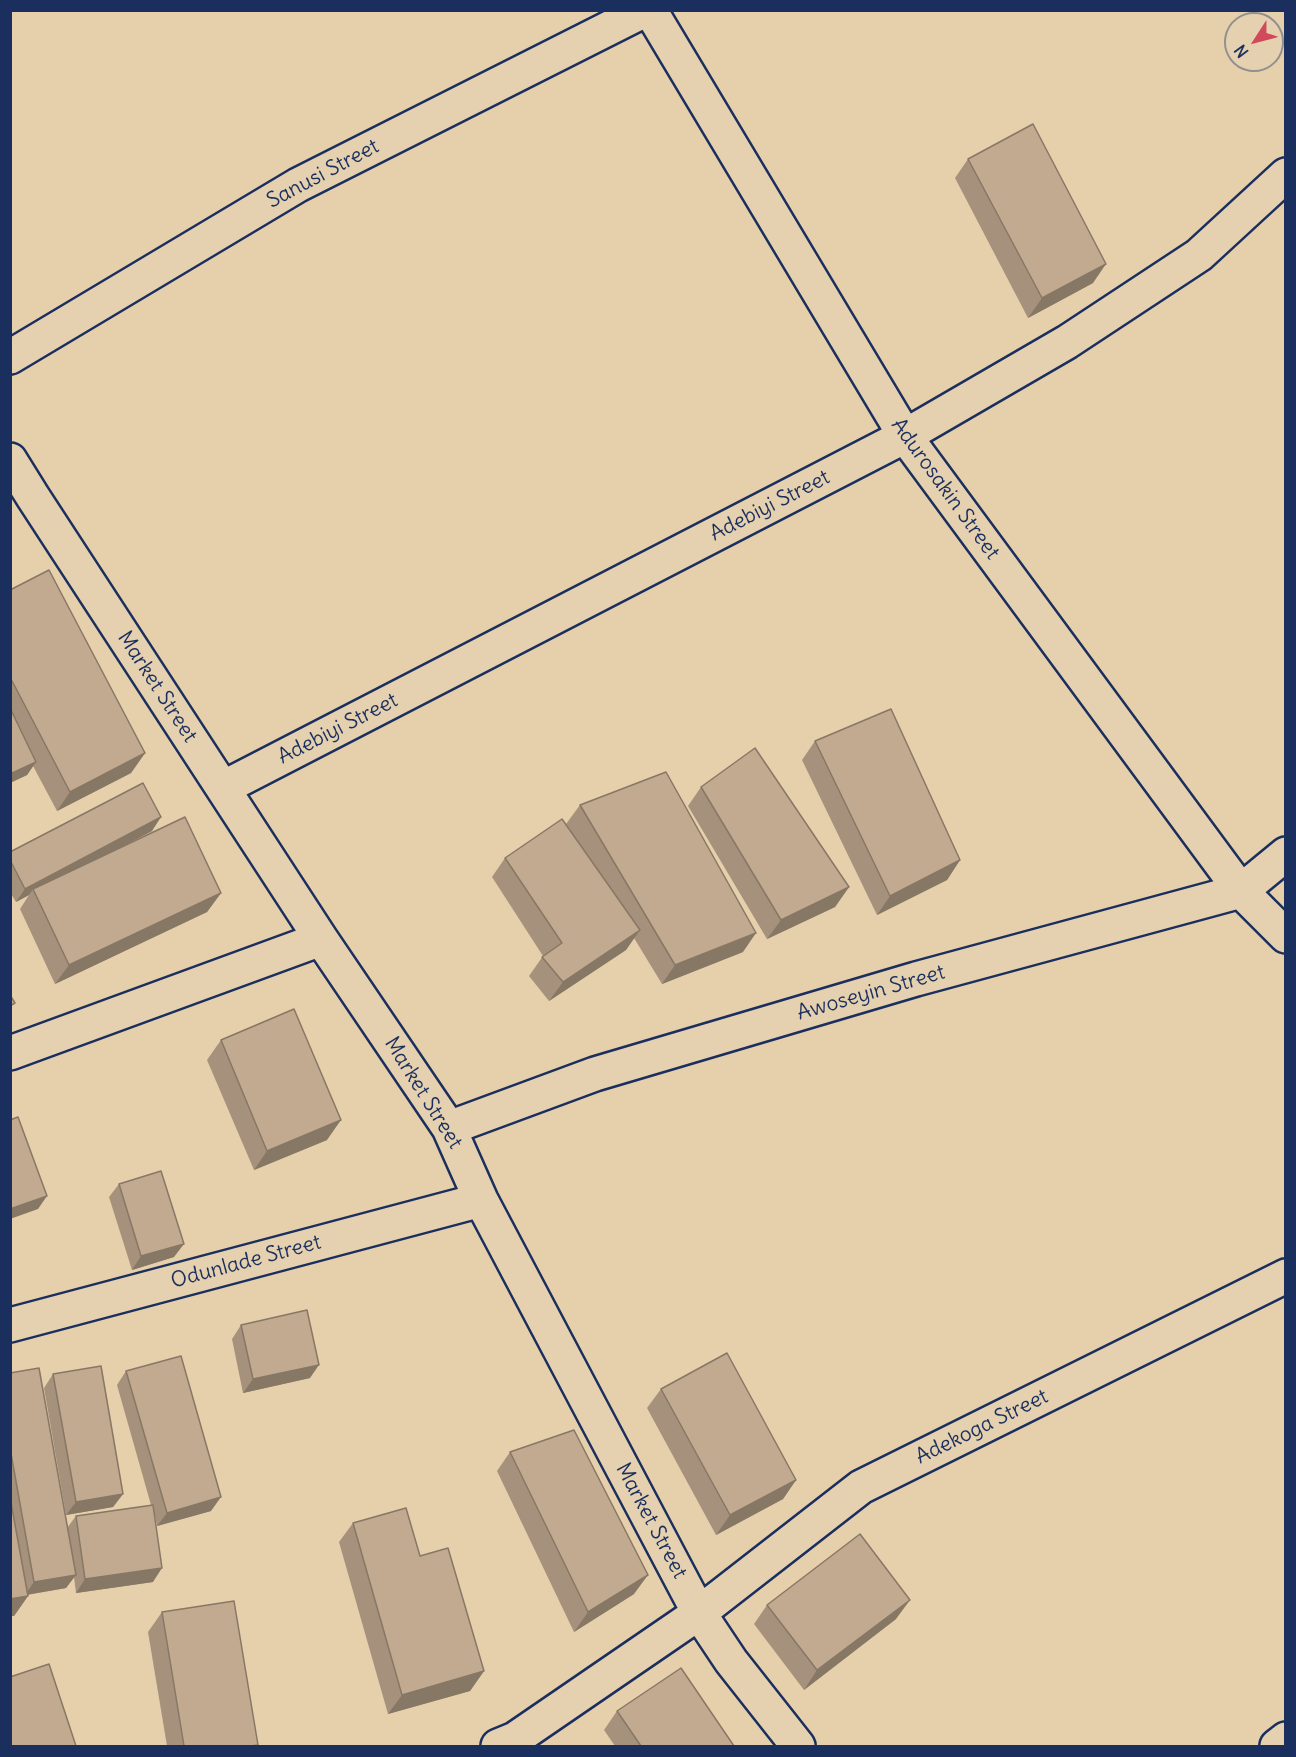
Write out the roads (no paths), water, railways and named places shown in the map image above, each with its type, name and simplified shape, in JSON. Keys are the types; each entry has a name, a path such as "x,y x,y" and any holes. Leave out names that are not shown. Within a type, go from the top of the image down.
{"street":[{"name":"Sanusi Street","path":"10,357 298,185 645,10"},
{"name":"Adurosakin Street","path":"650,10 905,436 1241,891 1286,936"},
{"name":"Adebiyi Street","path":"223,788 905,436 1067,342 1199,255 1286,175"},
{"name":"Market Street","path":"10,460 22,503 223,788 321,939 449,1128 481,1200 699,1613 730,1660 798,1746"},
{"name":"Awoseyin Street","path":"449,1128 595,1074 916,979 1241,891 1286,854"},
{"path":"10,1053 321,939"},
{"name":"Odunlade Street","path":"10,1325 481,1200"},
{"name":"Adekoga Street","path":"498,1746 515,1739 699,1613 861,1487 1286,1276"},
{"path":"1277,1746 1286,1739"}]}
